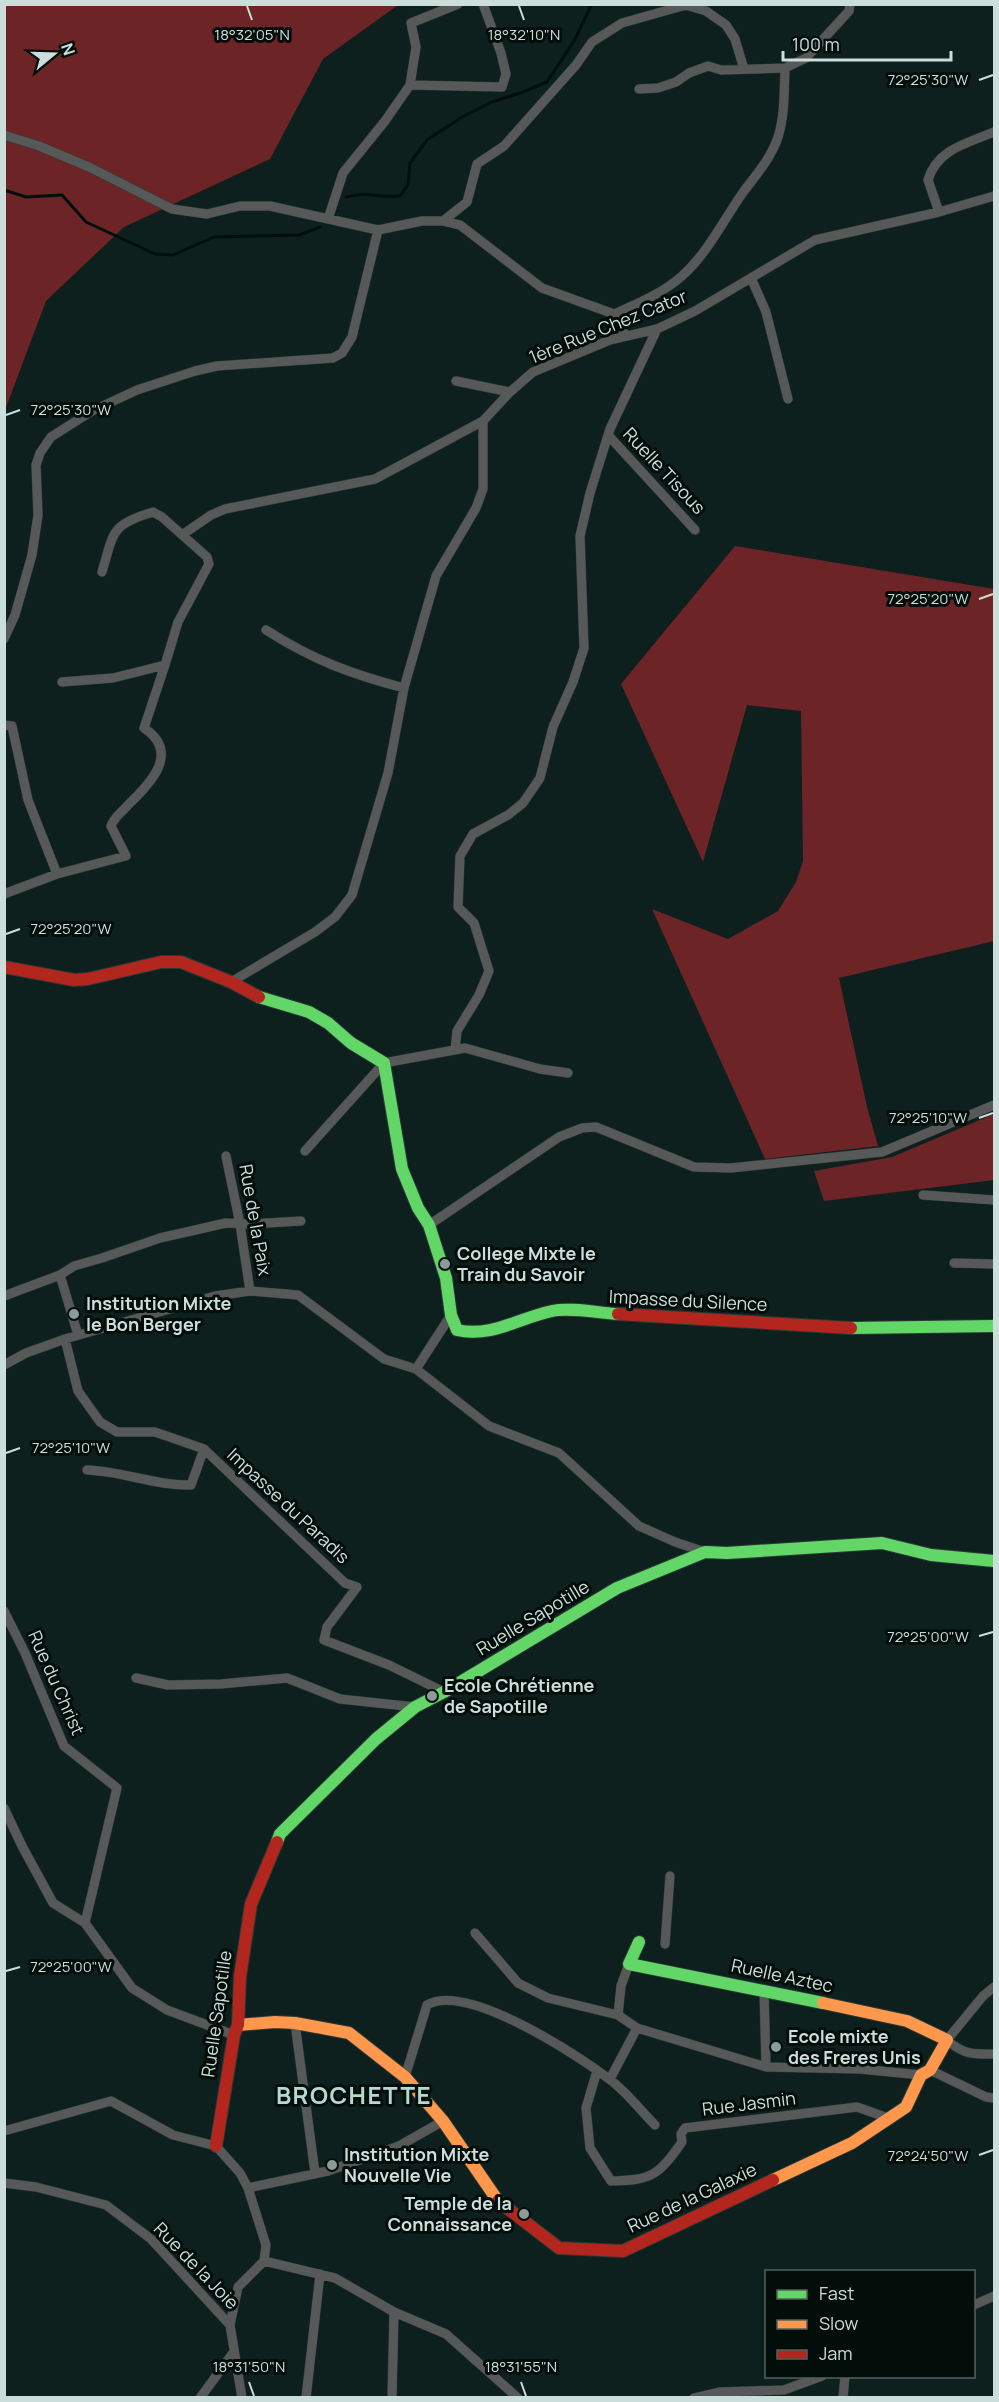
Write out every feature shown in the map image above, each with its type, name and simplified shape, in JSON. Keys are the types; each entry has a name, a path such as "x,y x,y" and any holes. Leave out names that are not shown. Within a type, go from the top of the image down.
{"street":[{"path":"328,219 342,173 385,121 410,85 416,46 411,23 458,4"},
{"path":"410,85 501,87 506,74 501,53 483,4"},
{"path":"639,89 658,88 676,82 689,73 708,66 721,70 785,68 806,58 849,11 850,4"},
{"path":"443,221 467,202 477,164 504,146 576,65 592,42 622,23 686,5 706,11 726,25 735,39 744,69"},
{"path":"614,314 640,302 681,277 700,257 744,191 765,165 778,137 784,102 785,68"},
{"path":"939,212 928,180 931,170 947,152 994,132"},
{"path":"4,135 39,146 89,167 172,209 207,214 240,206 270,206 378,230 422,221 443,221 460,225 542,288 614,314 620,321 625,336"},
{"name":"1ère Rue Chez Cator","path":"182,535 211,515 225,509 375,479 483,422 510,392 533,372 610,340 657,329 695,311 815,240 939,212 994,196"},
{"path":"4,639 15,615 32,555 38,515 36,465 40,453 51,437 92,411 167,379 217,366 333,358 342,353 352,337 378,230"},
{"path":"751,278 766,312 788,399"},
{"path":"455,1050 457,1031 479,995 489,971 474,923 458,907 460,856 472,834 508,815 523,803 540,778 553,727 573,682 584,648 580,536 608,435 657,329"},
{"path":"456,381 510,392"},
{"path":"231,982 335,917 352,895 388,773 404,688 436,576 476,508 483,489 483,422"},
{"name":"Ruelle Tisous","path":"608,435 695,530"},
{"path":"4,894 57,874 126,856 111,826 140,794 160,764 163,754 159,741 155,735 144,728 178,622 209,564 207,557 153,512 132,518 115,530 102,572"},
{"path":"266,630 299,652 345,671 404,688"},
{"path":"62,682 113,678 165,665"},
{"path":"4,725 12,726 28,800 57,874"},
{"path":"4,967 74,980 172,961 181,962 231,982 254,996 309,1012 328,1023 351,1044 384,1063"},
{"path":"305,1151 384,1063 465,1048 540,1069 568,1073"},
{"path":"384,1063 402,1169 418,1208 429,1225 446,1278 451,1315 416,1370"},
{"path":"429,1225 559,1137 582,1128 596,1127 645,1145 694,1167 731,1168 882,1152 994,1105"},
{"name":"Rue de la Paix","path":"226,1156 240,1224 250,1291"},
{"path":"923,1195 994,1200"},
{"path":"4,1296 60,1275 74,1266 160,1238 226,1223 301,1221"},
{"path":"954,1263 994,1264"},
{"path":"60,1275 78,1335"},
{"path":"4,1365 26,1353 65,1339 215,1296 250,1291 298,1295 384,1359 416,1370 489,1426 559,1453 639,1526 705,1552"},
{"name":"Impasse du Silence","path":"451,1315 457,1330 468,1334 483,1333 555,1310 858,1328 994,1326"},
{"name":"Impasse du Paradis","path":"65,1339 78,1390 100,1422 117,1432 155,1432 204,1449 345,1583 357,1587 327,1627 324,1640 389,1665 444,1692"},
{"path":"87,1470 109,1471 173,1486 191,1485 204,1449"},
{"name":"Ruelle Sapotille","path":"216,2146 236,2030 240,1977 251,1904 280,1834 376,1739 415,1707 617,1588 705,1552 726,1554 882,1544 931,1555 994,1561"},
{"name":"Rue du Christ","path":"4,1611 25,1653 64,1746 117,1788 85,1923"},
{"path":"136,1678 168,1685 221,1684 287,1678 340,1699 415,1707"},
{"path":"4,1808 53,1903 85,1923 132,1988 167,2010 236,2030"},
{"path":"665,1944 670,1876"},
{"path":"475,1934 518,1983 548,1998 618,2015 637,2028 766,2067 925,2073 994,2098"},
{"path":"618,2015 621,1986 639,1942"},
{"name":"Ruelle Aztec","path":"629,1964 907,2021 947,2040"},
{"path":"994,1987 983,1996 947,2040 960,2051 972,2054 994,2054"},
{"path":"764,1990 766,2067"},
{"path":"405,2077 427,2005 436,1999 476,2004 532,2030 610,2079 655,2125"},
{"name":"Rue de la Galaxie","path":"236,2030 275,2022 295,2023 349,2033 405,2077 443,2121 499,2202 559,2248 623,2251 852,2143 891,2119 906,2107 947,2040"},
{"path":"295,2023 315,2173"},
{"path":"610,2079 637,2028"},
{"name":"Rue Jasmin","path":"597,2071 586,2108 590,2148 611,2181 642,2180 666,2166 682,2142 681,2134 685,2128 857,2107 891,2119"},
{"path":"4,2131 111,2101 173,2135 216,2146 240,2173 248,2188 266,2245 264,2261 238,2287 230,2325 242,2397"},
{"path":"248,2188 328,2171 399,2146 443,2121"},
{"name":"Rue de la Joie","path":"4,2183 36,2187 106,2205 151,2239 230,2325"},
{"path":"264,2261 335,2278 394,2312 446,2334 518,2397"},
{"path":"306,2397 320,2274"},
{"path":"975,2305 994,2296"},
{"path":"392,2397 394,2312"},
{"path":"200,2397 233,2353"},
{"path":"694,2397 720,2392 784,2390 817,2378"},
{"path":"843,2397 845,2378"},
{"path":"501,2397 506,2388"}],"shaded area":[{"path":"5,5 398,5 323,59 270,159 124,227 46,301 5,410"},
{"path":"735,546 994,589 994,941 839,978 867,1107 878,1146 765,1159 652,909 728,939 778,911 796,882 803,861 801,711 747,705 703,862 621,684"},
{"path":"994,1114 994,1180 824,1201 814,1171 892,1157"}],"waterway":[{"path":"346,197 400,196 408,185 410,163 427,140 462,117 492,102 547,82 574,41 592,4"},
{"path":"4,190 26,197 62,195 86,222 155,254 173,255 214,237 299,235 320,227"}],"traffic: fast":[{"path":"259,997 309,1012 328,1023 351,1043 384,1063 402,1169 418,1208 429,1225 446,1278 451,1315 457,1330 469,1332 493,1329 559,1310 618,1314"},
{"path":"851,1328 994,1326"},
{"path":"277,1842 280,1834 376,1739 415,1707 617,1588 705,1552 727,1553 882,1543 931,1555 994,1561"},
{"path":"639,1942 629,1964 823,2003"}],"traffic: slow":[{"path":"773,2180 852,2143 906,2107 921,2075 930,2070 947,2040 907,2021 823,2003"},
{"path":"238,2025 295,2023 349,2033 405,2077 443,2121 498,2201"}],"traffic: jam":[{"path":"4,967 74,980 88,979 161,962 181,962 231,982 259,997"},
{"path":"618,1314 851,1328"},
{"path":"216,2146 234,2035 238,2025 240,1977 251,1904 277,1842"},
{"path":"498,2201 559,2248 623,2251 773,2180"}],"place":[{"name":"College Mixte le Train du Savoir","path":"445,1264"},
{"name":"Institution Mixte le Bon Berger","path":"74,1314"},
{"name":"Ecole Chrétienne de Sapotille","path":"432,1696"},
{"name":"Ecole mixte des Freres Unis","path":"776,2047"},
{"name":"Institution Mixte Nouvelle Vie","path":"332,2165"},
{"name":"Temple de la Connaissance","path":"524,2214"}],"district":[{"name":"BROCHETTE","path":"354,2096"}]}
